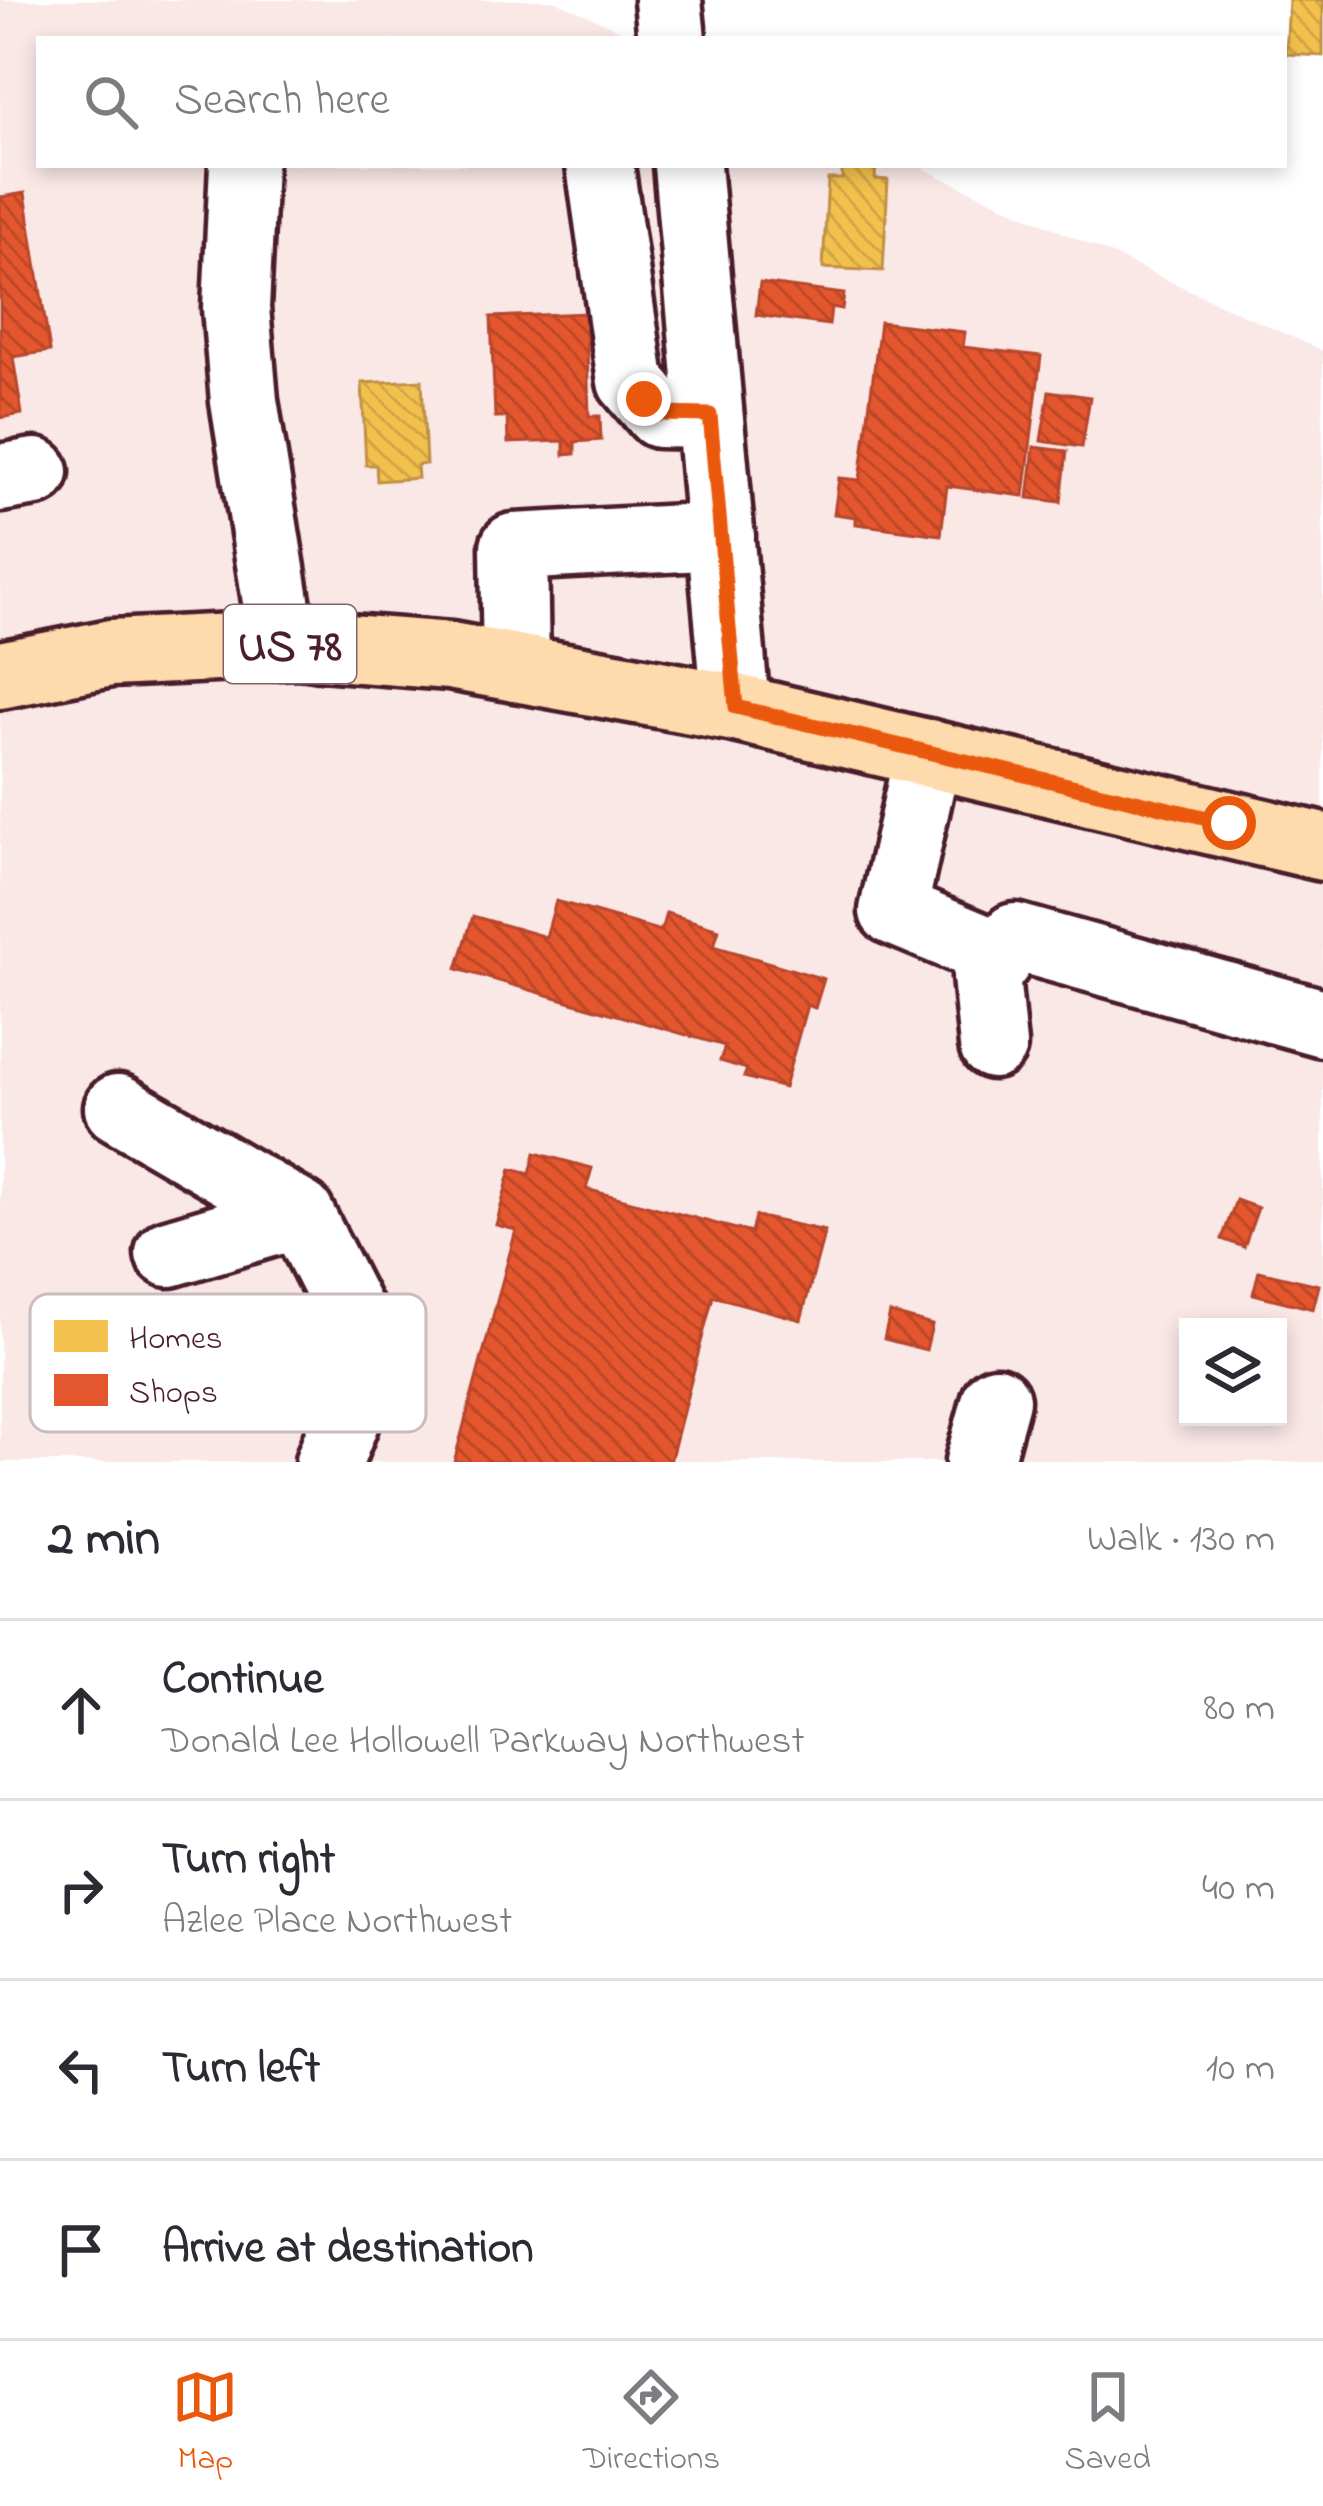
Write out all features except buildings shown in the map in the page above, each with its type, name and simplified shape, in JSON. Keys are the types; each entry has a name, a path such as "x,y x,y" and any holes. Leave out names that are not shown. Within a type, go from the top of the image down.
{"main road":[{"name":"US 78","path":"0,675 111,652 283,644 450,656 736,707 1323,847"}],"street":[{"path":"668,0 673,36"},
{"path":"243,168 238,332 283,644"},
{"path":"600,168 631,381 659,414 710,415"},
{"path":"687,168 736,707"},
{"path":"516,668 514,547 721,536"},
{"path":"928,753 893,911 1008,946 1323,1023"},
{"path":"993,1045 986,976 1008,946"},
{"path":"118,1108 300,1214 322,1294"},
{"path":"169,1253 300,1214"},
{"path":"980,1462 995,1400"},
{"path":"328,1462 331,1432"}],"shaded area":[{"path":"0,0 554,0 632,36 36,36 36,168 922,168 1323,351 1323,1462 0,1462"}],"route":[{"path":"644,399 659,414 710,415 736,707 1229,823"}]}
